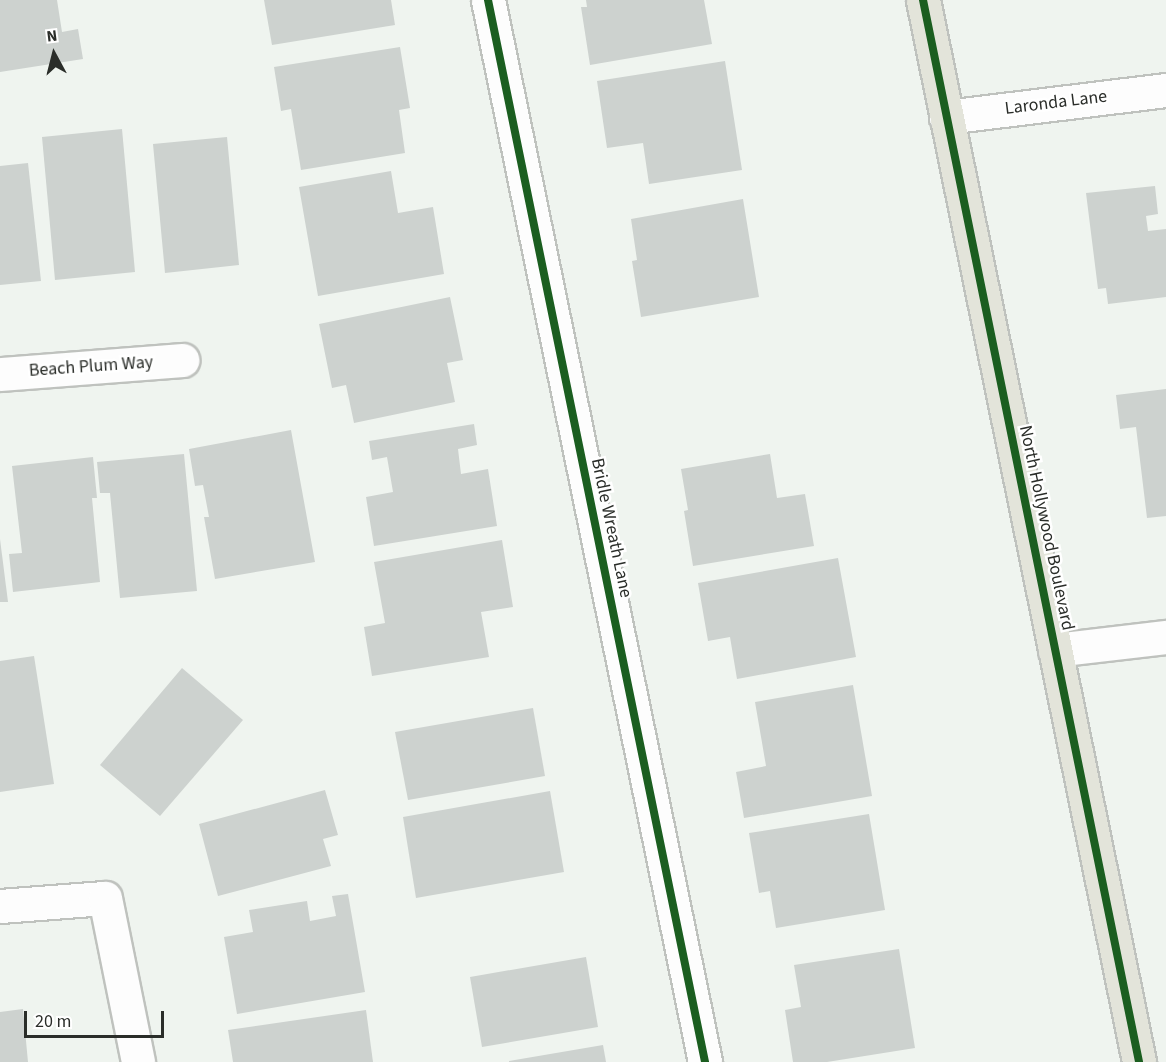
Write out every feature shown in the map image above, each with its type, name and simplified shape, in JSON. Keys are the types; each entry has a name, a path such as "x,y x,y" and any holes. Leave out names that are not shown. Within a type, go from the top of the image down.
{"main road":[{"name":"North Hollywood Boulevard","path":"923,0 1138,1062"}],"street":[{"name":"Bridle Wreath Lane","path":"488,0 705,1062"},
{"name":"Laronda Lane","path":"946,117 1166,90"},
{"name":"Beach Plum Way","path":"0,374 183,360"},
{"path":"1055,650 1166,637"},
{"path":"0,906 105,898 138,1062"}],"building":[{"path":"0,0 57,0 62,32 78,29 83,59 0,72"},
{"path":"264,0 391,0 395,25 272,45"},
{"path":"586,0 704,0 712,44 590,65 581,7 587,7"},
{"path":"400,47 410,108 399,110 405,153 301,170 291,109 281,111 274,67"},
{"path":"725,61 742,170 649,184 643,143 607,148 597,81"},
{"path":"122,129 135,272 55,280 42,137"},
{"path":"227,137 239,265 165,273 153,144"},
{"path":"28,163 41,281 0,285 0,166"},
{"path":"391,171 398,213 433,207 444,274 318,296 299,187"},
{"path":"1155,186 1158,214 1146,216 1148,231 1166,229 1166,297 1108,304 1106,288 1098,289 1086,193"},
{"path":"743,199 759,297 641,317 632,261 637,260 631,219"},
{"path":"450,297 463,360 447,363 455,402 354,423 346,385 332,388 319,324"},
{"path":"1166,389 1166,516 1147,518 1136,427 1120,429 1116,395"},
{"path":"474,424 477,445 458,449 461,474 488,469 497,526 374,546 366,497 393,492 387,457 372,460 369,441"},
{"path":"291,430 315,562 215,579 204,517 209,517 203,485 195,486 189,449"},
{"path":"184,454 197,591 120,598 110,493 100,493 97,462"},
{"path":"770,454 777,498 805,494 814,546 693,566 684,511 688,510 681,469"},
{"path":"93,457 97,498 92,498 100,582 13,592 9,554 22,553 12,466"},
{"path":"0,539 8,602 0,602"},
{"path":"502,540 513,607 481,612 489,657 372,676 364,627 385,623 374,562"},
{"path":"838,558 856,657 737,679 730,637 708,641 698,583"},
{"path":"34,656 54,784 0,792 0,661"},
{"path":"182,668 243,720 160,816 100,765"},
{"path":"853,685 872,796 744,818 736,772 766,766 755,702"},
{"path":"533,708 545,776 408,800 395,732"},
{"path":"325,790 338,835 323,839 331,866 218,896 199,824"},
{"path":"550,791 564,872 416,898 403,817"},
{"path":"869,814 885,910 776,928 770,891 759,893 749,833"},
{"path":"348,894 365,992 237,1014 224,937 253,932 249,910 307,901 310,921 336,916 332,896"},
{"path":"899,949 915,1048 827,1062 793,1062 785,1010 801,1007 794,965"},
{"path":"586,957 598,1027 482,1047 470,977"},
{"path":"23,1009 28,1062 0,1062 0,1012"},
{"path":"366,1010 373,1062 233,1062 228,1030"},
{"path":"603,1045 606,1062 509,1062 509,1061"}],"cycle path":[{"path":"488,0 705,1062"},
{"path":"923,0 1139,1062"}]}
